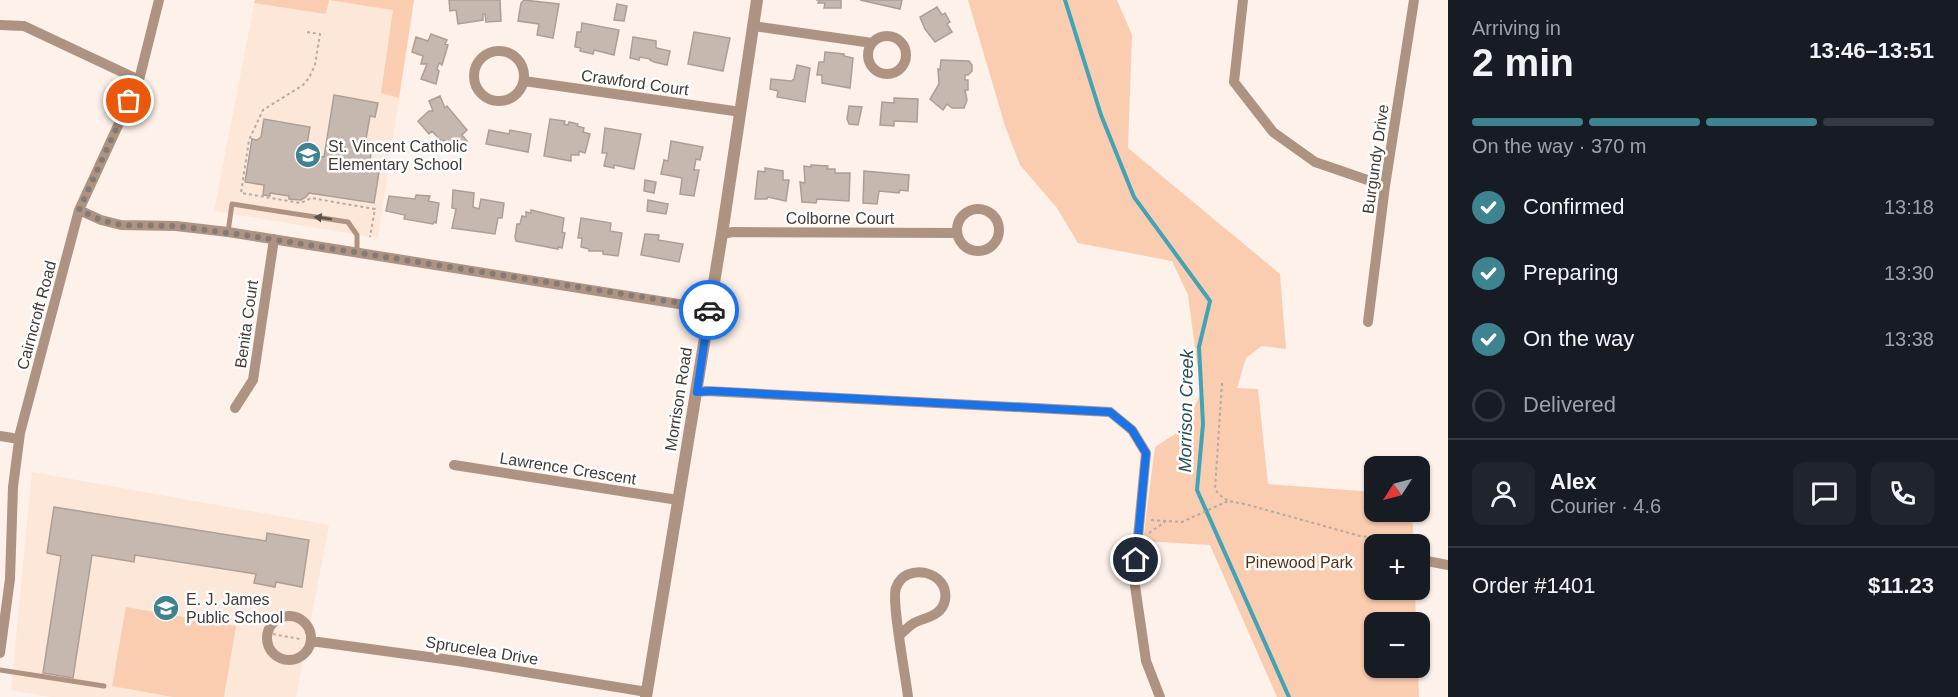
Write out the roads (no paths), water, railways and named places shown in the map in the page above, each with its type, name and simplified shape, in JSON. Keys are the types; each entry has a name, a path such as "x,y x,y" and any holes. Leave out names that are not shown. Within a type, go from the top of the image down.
{"street":[{"name":"Cairncroft Road","path":"0,652 9,579 13,487 20,439 79,210 139,80 159,0"},
{"name":"Morrison Road","path":"647,695 697,392 757,0"},
{"path":"1243,0 1234,82 1273,132 1316,162 1385,186"},
{"name":"Burgundy Drive","path":"1368,322 1385,186 1414,0"},
{"path":"0,25 24,26 139,80"},
{"path":"753,26 872,44"},
{"path":"501,51 511,54 524,70 524,81 520,91 512,98 492,101 482,96 476,87 473,77 475,66 481,57 490,52 501,51"},
{"name":"Crawford Court","path":"524,81 741,112"},
{"path":"79,210 101,220 121,225 176,226 228,232 710,309"},
{"name":"Colborne Court","path":"722,234 733,232 957,233"},
{"name":"Benita Court","path":"235,408 253,380 274,239"},
{"path":"697,392 1110,412 1132,430 1146,453 1134,579 1146,661 1160,697"},
{"path":"0,435 20,439"},
{"name":"Lawrence Crescent","path":"454,465 678,500"},
{"path":"1430,562 1448,565"},
{"path":"900,635 912,624 935,615 942,608 945,589 939,579 929,573 906,575 895,591 900,635 908,697"},
{"path":"293,616 305,622 309,628 311,641 309,650 303,657 285,661 270,651 267,633 280,618 293,616"},
{"name":"Sprucelea Drive","path":"311,641 458,661 647,695"}],"lane":[{"path":"228,232 232,204 348,222 357,235 357,252"},
{"path":"0,670 104,686"}],"waterway":[{"name":"Morrison Creek","path":"1065,0 1101,115 1134,197 1210,301 1199,347 1203,424 1197,490 1289,697"}],"place":[{"name":"St. Vincent Catholic Elementary School","path":"308,155"},
{"name":"E. J. James Public School","path":"166,608"}],"park label":[{"name":"Pinewood Park","path":"1299,562"}]}
